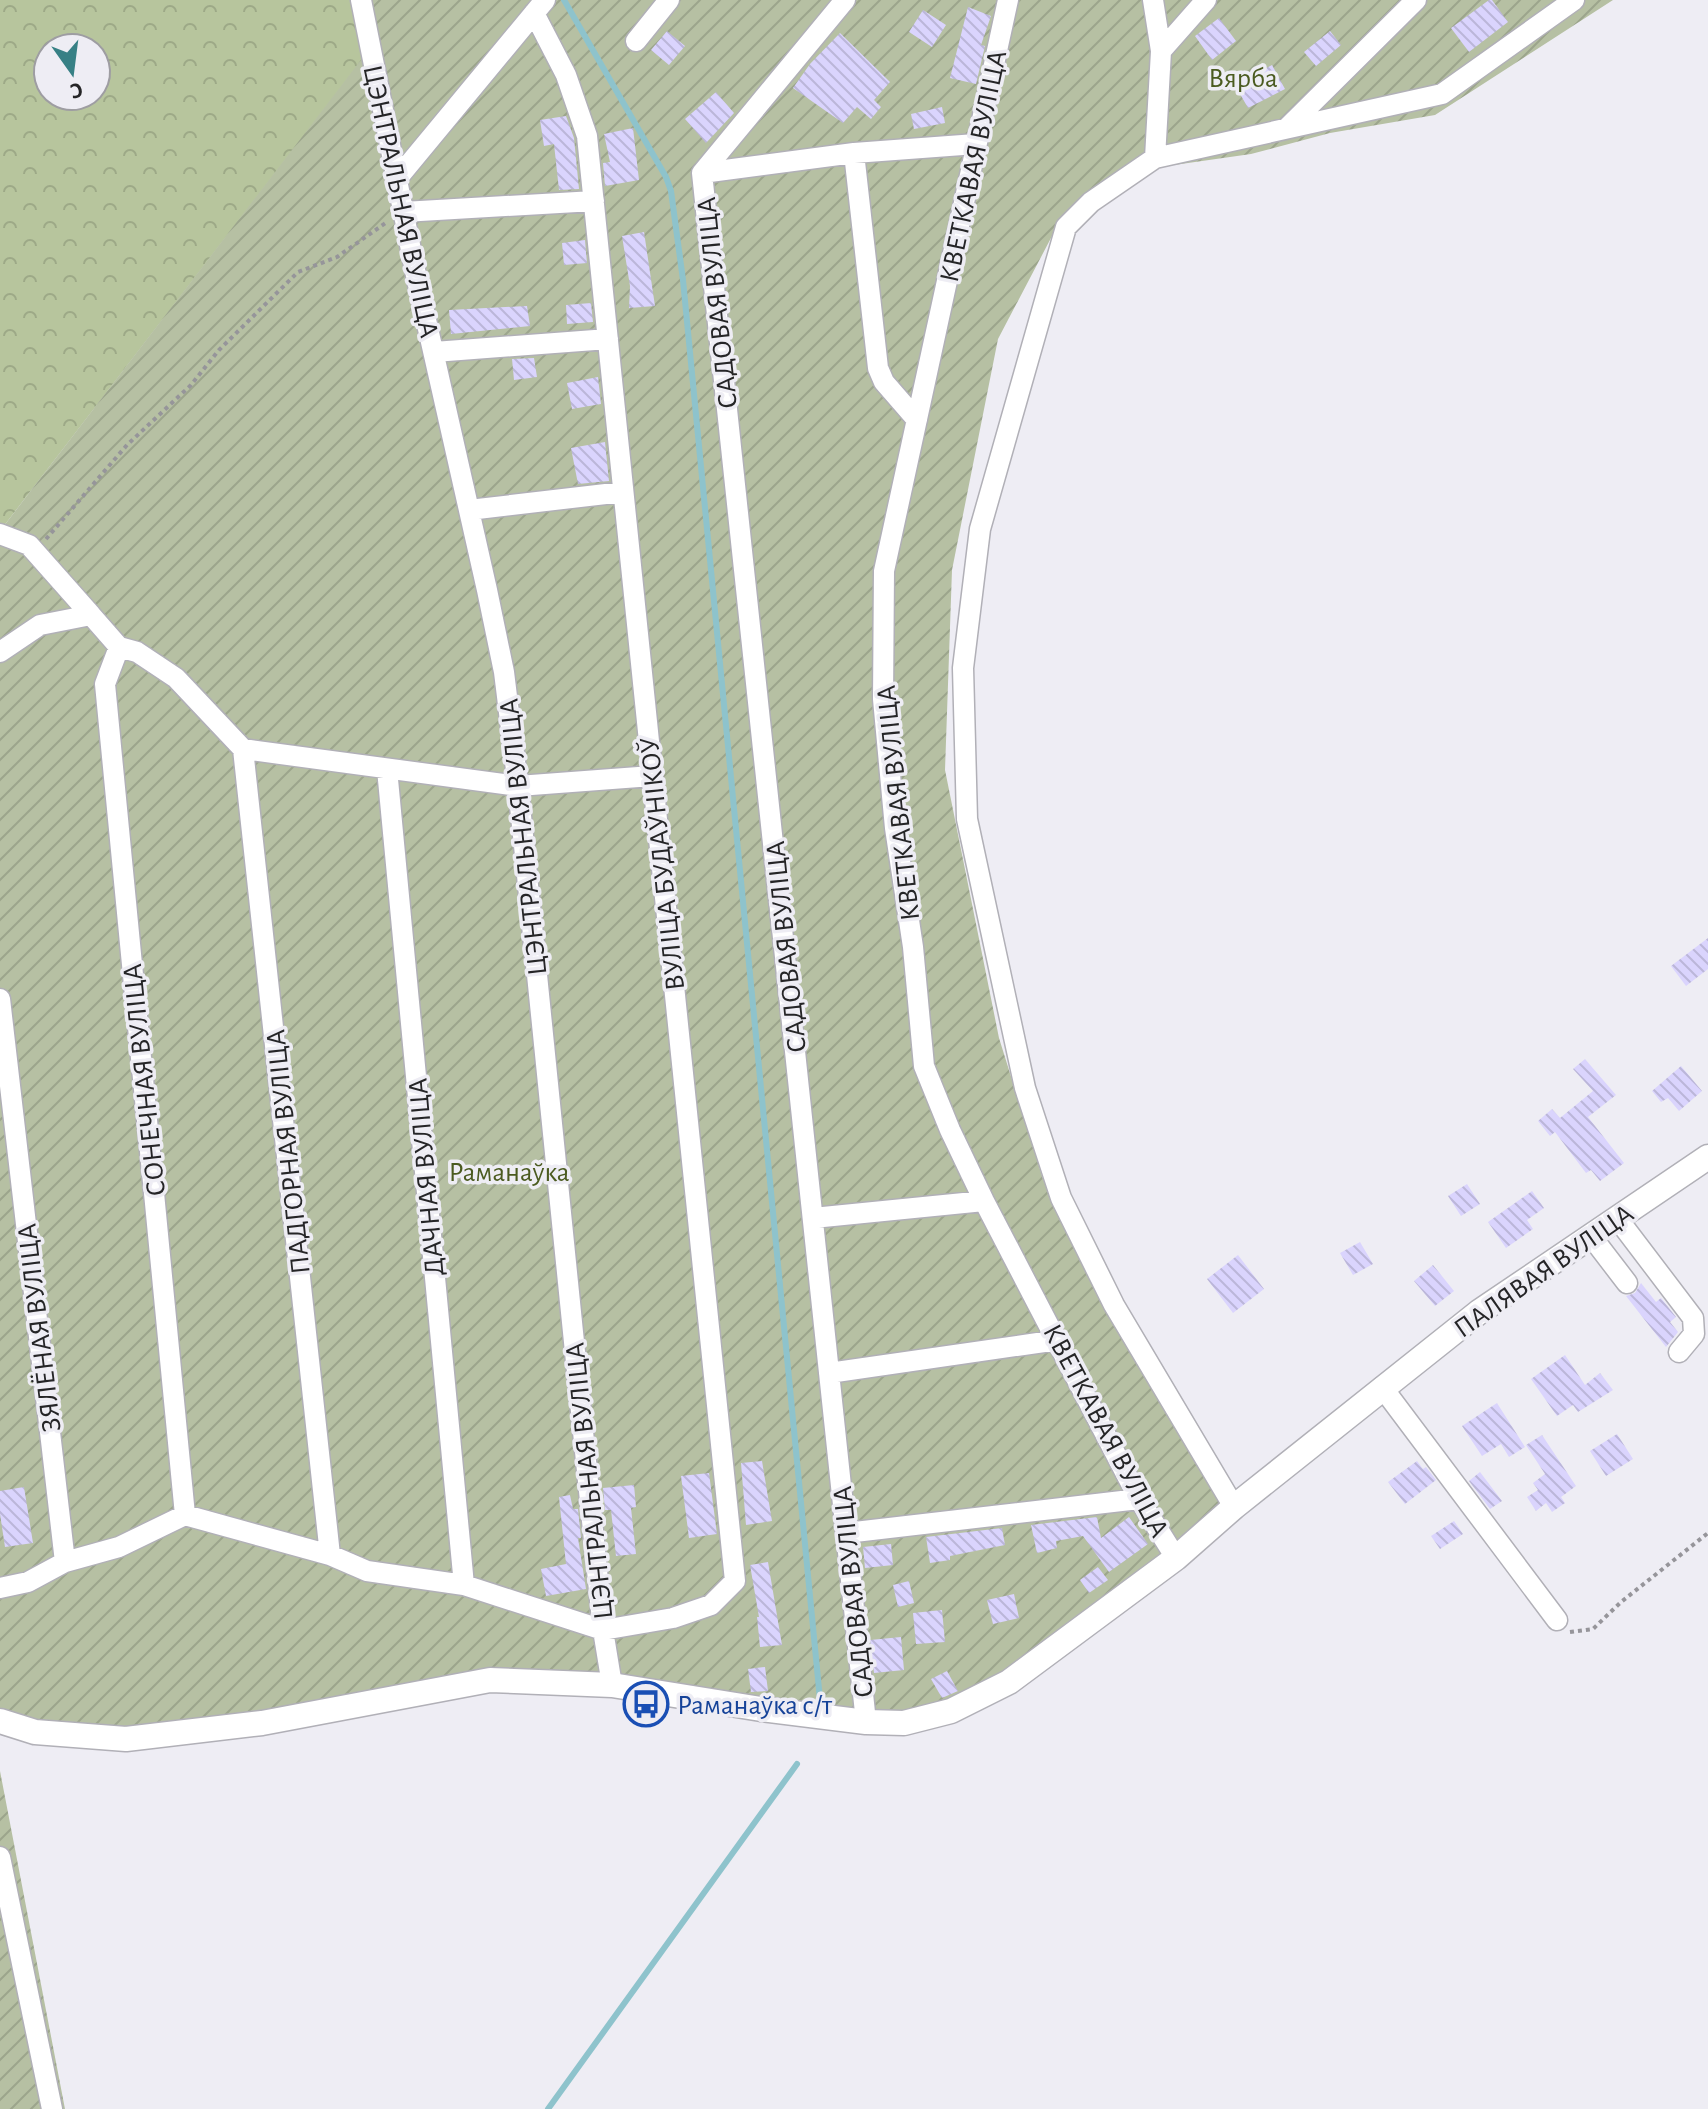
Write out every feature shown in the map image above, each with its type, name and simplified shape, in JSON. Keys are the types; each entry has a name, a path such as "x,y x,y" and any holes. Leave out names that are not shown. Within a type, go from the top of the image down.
{"main road":[{"name":"ПАЛЯВАЯ ВУЛІЦА","path":"0,1721 35,1732 126,1739 262,1723 490,1680 612,1685 866,1722 904,1723 951,1711 1009,1682 1176,1558 1234,1507 1479,1312 1708,1157"}],"street":[{"name":"ЦЭНТРАЛЬНАЯ ВУЛІЦА","path":"361,0 396,180 504,672 603,1630 612,1685"},
{"path":"636,41 669,0"},
{"path":"702,173 845,0"},
{"name":"КВЕТКАВАЯ ВУЛІЦА","path":"1008,0 884,571 883,699 895,828 913,947 924,1066 984,1201 1139,1499 1176,1558"},
{"path":"1153,0 1161,51 1155,158"},
{"path":"1161,51 1206,0"},
{"path":"1287,128 1416,0"},
{"path":"1234,1507 1114,1305 1061,1198 1025,1088 967,819 963,668 980,529 1066,227 1091,202 1155,158 1442,94 1574,0"},
{"path":"396,180 540,7"},
{"name":"ВУЛІЦА БУДАЎНІКОЎ","path":"540,7 587,136 735,1581 711,1605 673,1618 603,1630"},
{"path":"702,173 854,153 976,144"},
{"path":"854,153 878,368 884,382 917,420"},
{"name":"САДОВАЯ ВУЛІЦА","path":"702,173 866,1722"},
{"path":"403,212 594,201"},
{"path":"434,352 608,339"},
{"path":"469,510 623,492"},
{"path":"0,534 29,545 119,647 137,652 176,678 243,749 518,786 652,776"},
{"path":"0,652 40,625 91,615"},
{"name":"СОНЕЧНАЯ ВУЛІЦА","path":"119,647 105,684 185,1515"},
{"name":"ПАДГОРНАЯ ВУЛІЦА","path":"243,749 330,1555"},
{"name":"ДАЧНАЯ ВУЛІЦА","path":"387,769 464,1585"},
{"name":"ЗЯЛЁНАЯ ВУЛІЦА","path":"0,999 65,1562"},
{"path":"813,1218 984,1201"},
{"path":"1617,1218 1693,1318 1694,1334 1679,1352"},
{"path":"1591,1236 1627,1283"},
{"path":"829,1373 1058,1340"},
{"path":"1382,1387 1557,1620"},
{"path":"846,1533 1139,1499"},
{"path":"0,1588 28,1582 65,1562 119,1547 185,1515 330,1555 367,1571 464,1585 603,1630"},
{"path":"0,1857 52,2109"}],"path":[{"path":"35,552 127,445 191,385 219,350 298,272 337,257 403,212"},
{"path":"1557,1620 1573,1634 1593,1629 1621,1602 1708,1533"}],"green space":[{"path":"0,0 356,0 368,52 0,531"},
{"name":"Раманаўка","path":"356,0 1613,0 1435,115 1330,133 1251,154 1174,165 1155,146 1062,217 998,339 952,570 945,770 999,1038 1043,1179 1160,1401 1234,1507 1009,1682 904,1723 490,1680 126,1739 0,1721 0,531 367,52"},
{"path":"0,1771 65,2109 0,2109"}],"building":[{"path":"1489,0 1508,22 1469,52 1451,28"},
{"path":"968,7 991,16 981,45 985,46 976,84 950,78"},
{"path":"923,10 946,25 932,47 909,32"},
{"path":"1219,18 1236,41 1212,60 1195,36"},
{"path":"667,31 685,46 669,65 651,50"},
{"path":"1330,31 1341,45 1316,66 1304,52"},
{"path":"840,33 890,82 874,100 881,107 871,119 857,107 843,123 793,88 810,64"},
{"path":"1272,65 1285,89 1248,108 1235,85"},
{"path":"716,92 734,113 706,143 685,119"},
{"path":"942,107 945,123 914,129 911,114"},
{"path":"566,116 574,138 579,189 559,190 554,144 544,146 540,120"},
{"path":"633,128 639,180 605,186 603,163 610,162 604,134"},
{"path":"644,232 655,306 629,308 630,286 622,236"},
{"path":"585,240 587,263 564,265 562,243"},
{"path":"591,303 593,322 567,324 566,305"},
{"path":"527,306 530,326 451,334 449,310"},
{"path":"534,358 537,377 514,380 512,359"},
{"path":"598,377 601,404 572,409 567,383"},
{"path":"605,442 609,481 578,484 571,448"},
{"path":"1708,938 1708,969 1686,986 1671,966"},
{"path":"1585,1059 1616,1095 1588,1117 1624,1163 1600,1181 1591,1170 1586,1173 1555,1132 1550,1136 1538,1121 1552,1109 1560,1118 1593,1091 1573,1069"},
{"path":"1681,1066 1702,1091 1679,1111 1668,1098 1661,1102 1652,1091"},
{"path":"1467,1184 1480,1204 1461,1216 1448,1196"},
{"path":"1532,1191 1544,1208 1527,1220 1533,1229 1506,1248 1488,1222"},
{"path":"1360,1242 1373,1264 1353,1275 1340,1253"},
{"path":"1238,1255 1264,1289 1233,1313 1207,1279"},
{"path":"1433,1265 1454,1291 1435,1306 1414,1281"},
{"path":"1641,1283 1656,1302 1661,1298 1676,1317 1670,1322 1678,1332 1666,1347 1626,1296 1635,1293"},
{"path":"1565,1355 1585,1385 1600,1373 1613,1390 1578,1412 1573,1405 1557,1416 1531,1379"},
{"path":"1497,1403 1525,1447 1509,1457 1501,1444 1482,1456 1462,1426"},
{"path":"1617,1434 1633,1459 1606,1476 1590,1451"},
{"path":"1542,1435 1576,1486 1561,1497 1565,1503 1552,1512 1546,1503 1536,1511 1527,1497 1538,1490 1533,1483 1545,1474 1526,1445"},
{"path":"762,1461 772,1521 746,1525 741,1463"},
{"path":"1417,1461 1436,1480 1405,1504 1388,1482"},
{"path":"1480,1472 1502,1501 1490,1509 1469,1481"},
{"path":"709,1473 717,1534 689,1538 681,1476"},
{"path":"634,1485 636,1507 631,1508 636,1554 616,1556 611,1510 605,1510 603,1488"},
{"path":"24,1487 33,1543 5,1547 0,1491"},
{"path":"570,1495 573,1509 578,1509 581,1538 578,1538 586,1589 546,1596 541,1569 566,1564 559,1497"},
{"path":"1097,1517 1101,1538 1129,1517 1148,1544 1109,1572 1083,1536 1056,1541 1057,1548 1037,1553 1031,1525"},
{"path":"1454,1521 1463,1534 1440,1549 1431,1536"},
{"path":"1002,1528 1005,1545 930,1563 926,1537"},
{"path":"891,1544 893,1565 865,1568 863,1547"},
{"path":"768,1562 782,1645 760,1647 759,1617 750,1565"},
{"path":"1098,1567 1108,1580 1089,1593 1080,1580"},
{"path":"909,1581 914,1603 898,1607 893,1585"},
{"path":"1014,1594 1019,1618 993,1624 987,1600"},
{"path":"942,1610 945,1642 916,1644 913,1613"},
{"path":"901,1637 904,1670 874,1673 870,1640"},
{"path":"765,1667 768,1691 751,1692 748,1669"},
{"path":"947,1671 958,1691 942,1698 931,1679"}],"waterway":[{"path":"564,0 666,177 671,191 683,280 821,1710"},
{"path":"548,2109 797,1764"}],"place":[{"name":"Раманаўка с/т","path":"646,1704"}],"park label":[{"name":"Вярба","path":"1243,77"}]}
